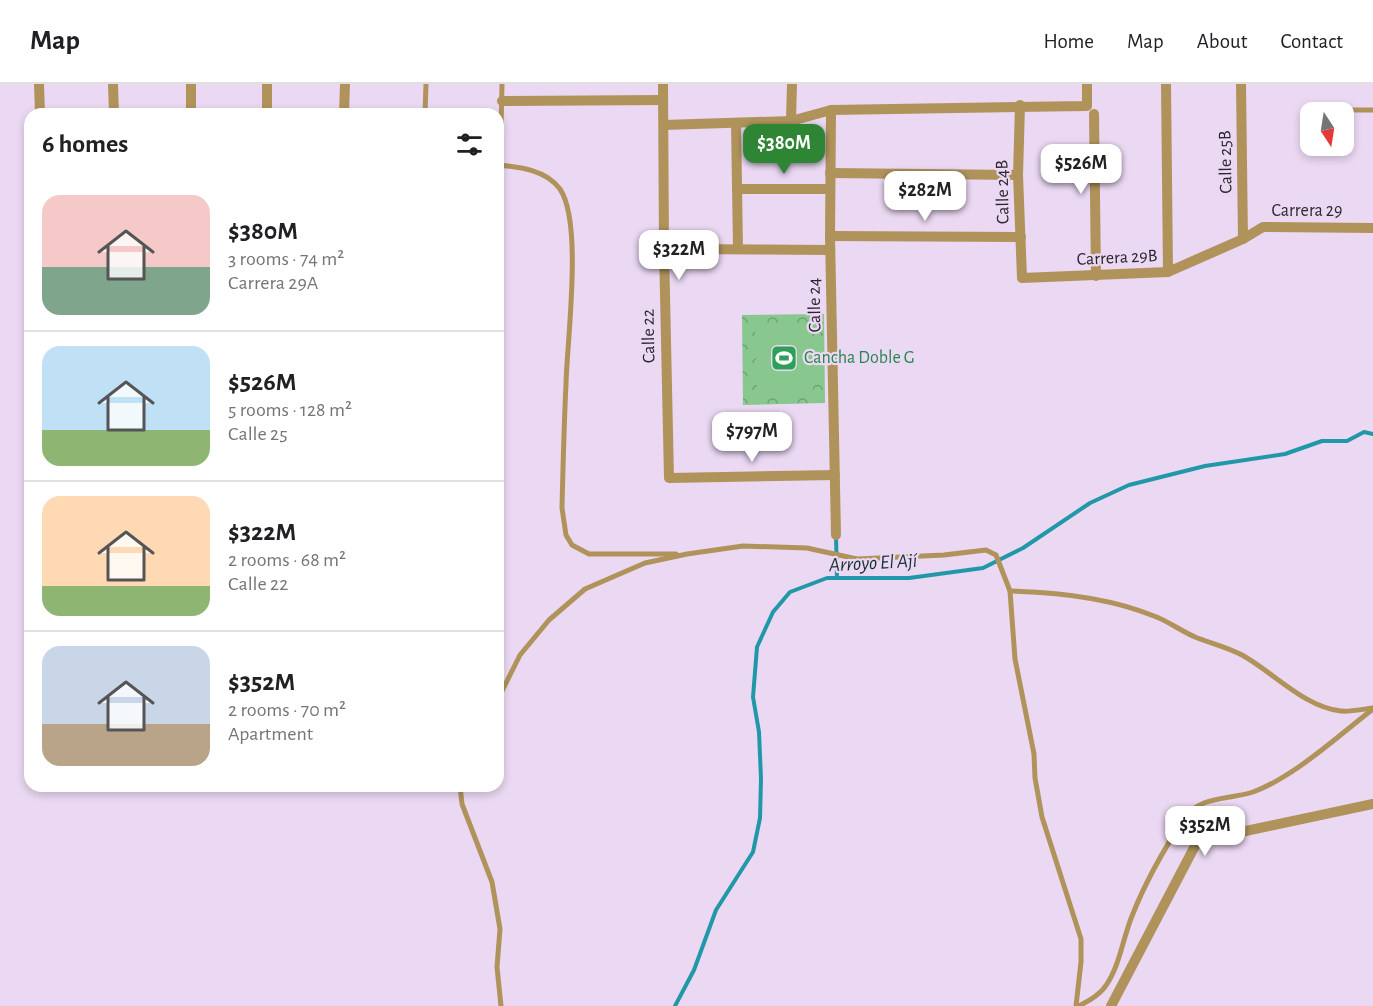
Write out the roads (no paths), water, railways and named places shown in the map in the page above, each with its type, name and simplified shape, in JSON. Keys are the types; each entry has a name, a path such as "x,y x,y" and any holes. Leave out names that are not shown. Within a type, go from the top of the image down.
{"street":[{"path":"39,84 40,108"},
{"path":"113,84 114,108"},
{"path":"191,84 191,108"},
{"path":"267,84 267,108"},
{"path":"344,108 345,84"},
{"name":"Calle 22","path":"663,84 669,478 835,475"},
{"path":"791,121 792,84"},
{"path":"1087,84 1096,276"},
{"path":"1166,84 1168,272"},
{"name":"Calle 25B","path":"1241,84 1243,239"},
{"path":"502,101 663,100"},
{"path":"664,125 791,121 831,110 1020,105 1090,110"},
{"name":"Calle 24B","path":"1020,105 1018,175 1022,279"},
{"name":"Calle 24","path":"831,110 830,250 836,535"},
{"path":"736,123 738,249"},
{"path":"830,173 1018,175"},
{"path":"737,189 830,189"},
{"name":"Carrera 29","path":"1243,239 1263,227 1373,228"},
{"path":"830,236 1021,237"},
{"name":"Carrera 29B","path":"1022,279 1168,272 1243,239"},
{"path":"664,249 830,250"},
{"path":"1111,1006 1196,844 1213,838 1373,804"}],"lane":[{"path":"426,84 426,108"},
{"path":"502,84 502,108"},
{"path":"1354,110 1373,110"},
{"path":"504,166 541,173 551,179 560,189 570,216 572,270 562,508 566,535 572,544 589,555 687,554"},
{"path":"504,686 520,655 549,620 585,589 645,563 744,546 807,548 865,559 944,555 986,550 996,555 1010,591 1015,659 1034,754 1042,817 1081,939 1077,1006"},
{"path":"1010,591 1098,600 1132,608 1156,616 1194,637 1242,656 1276,680 1321,706 1342,711 1373,709"},
{"path":"1077,1006 1101,993 1108,983 1114,972 1133,914 1191,810 1210,800 1252,792 1281,778 1373,709"},
{"path":"461,792 462,804 492,882 501,929 497,967 501,1006"}],"waterway":[{"name":"Arroyo El Ají","path":"675,1006 694,970 716,910 753,852 760,818 761,779 759,732 753,697 757,647 773,612 790,592 827,578 909,578 983,568 1023,548 1090,503 1129,485 1205,466 1285,454 1322,441 1347,441 1364,432 1373,434"},
{"path":"836,536 837,578"}],"place":[{"name":"Cancha Doble G","path":"784,358"}]}
